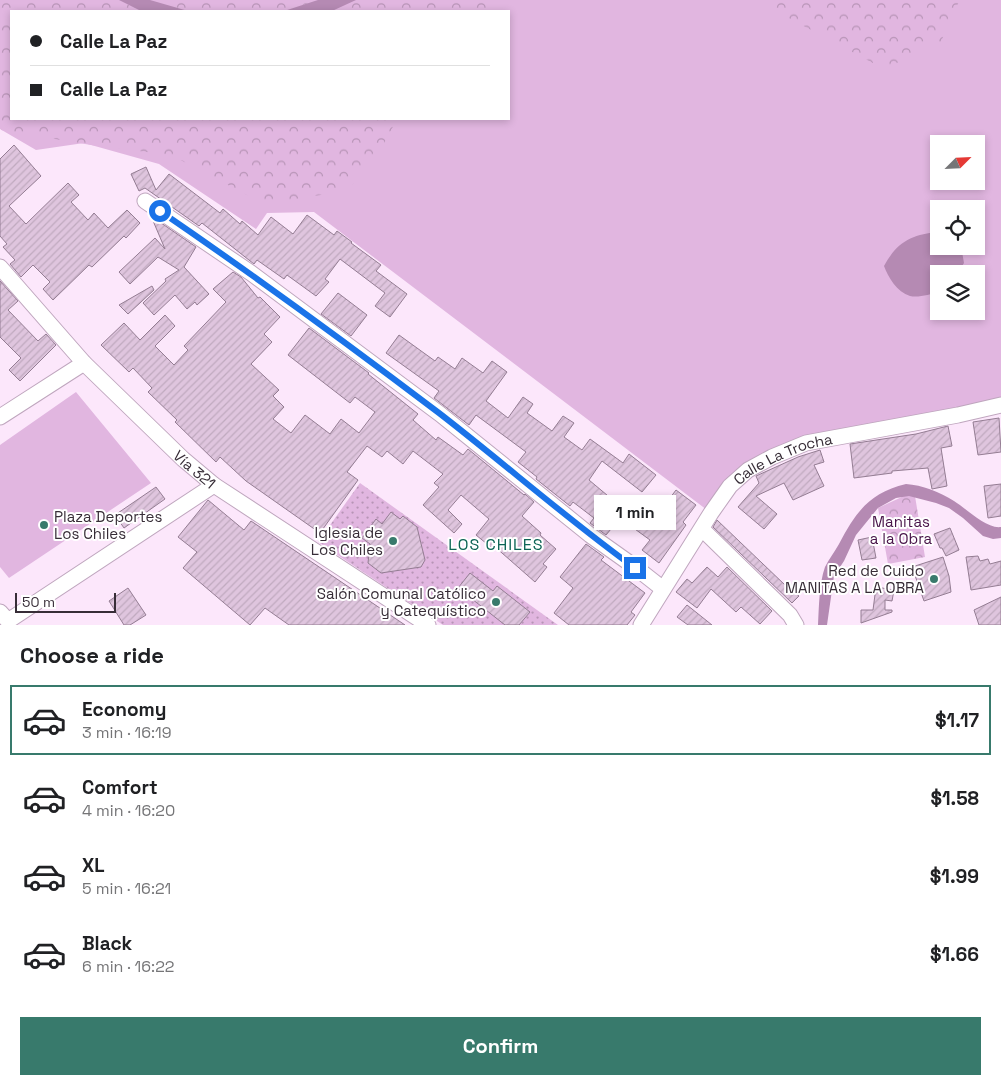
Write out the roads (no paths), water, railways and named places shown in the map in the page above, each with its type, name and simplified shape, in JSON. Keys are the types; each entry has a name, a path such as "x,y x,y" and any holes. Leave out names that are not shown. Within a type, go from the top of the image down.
{"street":[{"path":"145,201 251,273 440,414 590,535 663,589"},
{"name":"Vía 321","path":"0,267 84,363 183,459 214,485 428,625"},
{"path":"0,417 84,363"},
{"name":"Calle La Trocha","path":"641,625 730,486 740,476 760,463 806,443 958,416 1001,405"},
{"path":"3,619 214,485"},
{"path":"702,529 790,615 796,625"}],"place":[{"name":"Plaza Deportes Los Chiles","path":"44,525"},
{"name":"Iglesia de Los Chiles","path":"393,541"},
{"name":"Red de Cuido MANITAS A LA OBRA","path":"934,579"},
{"name":"Salón Comunal Católico y Catequístico","path":"496,602"}],"district":[{"name":"LOS CHILES","path":"496,544"}],"park label":[{"name":"Manitas a la Obra","path":"901,530"}]}
